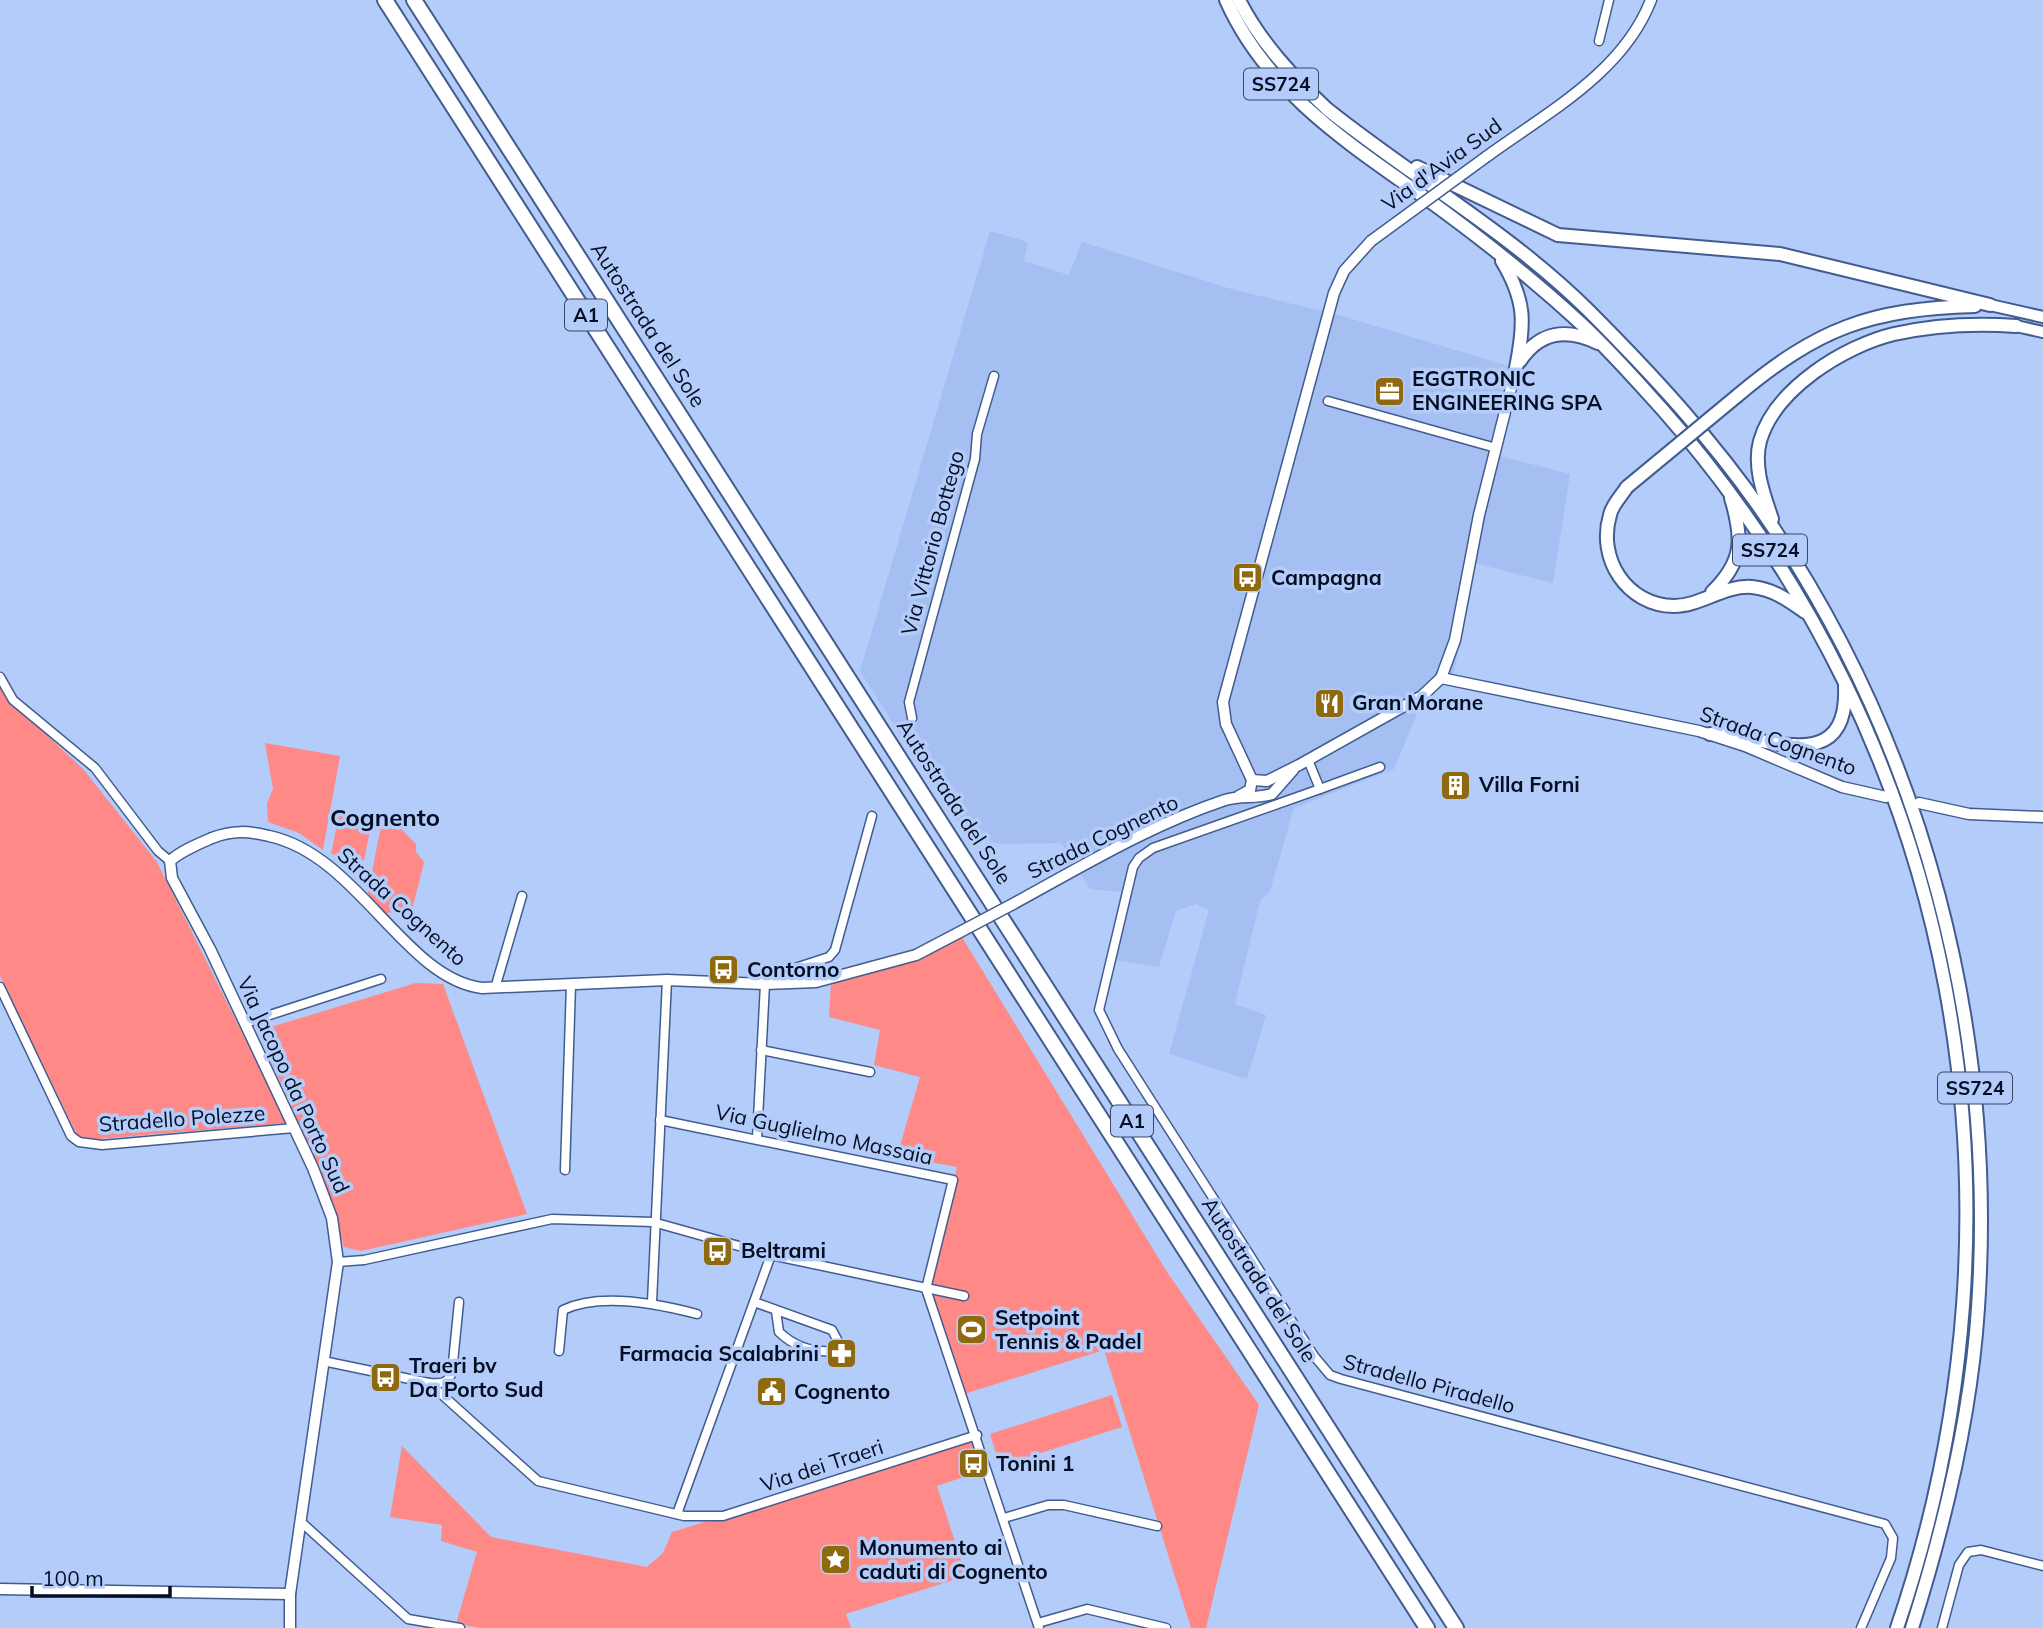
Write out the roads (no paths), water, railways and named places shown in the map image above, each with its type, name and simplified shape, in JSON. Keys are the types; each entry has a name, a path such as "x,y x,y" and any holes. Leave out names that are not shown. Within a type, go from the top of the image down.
{"highway":[{"name":"A1","path":"384,0 1427,1628"},
{"name":"Autostrada del Sole","path":"414,0 1456,1628"},
{"name":"SS724","path":"1226,0 1246,38 1289,94 1321,123 1496,251 1605,346 1727,487 1753,522 1810,614 1863,718 1898,810 1923,888 1942,968 1954,1039 1967,1177 1964,1312 1947,1444 1916,1573 1897,1628"},
{"name":"SS724","path":"1239,0 1256,29 1297,81 1361,136 1423,179 1531,262 1584,307 1685,413 1728,466 1776,533 1837,636 1875,711 1904,788 1947,924 1969,1034 1981,1174 1978,1310 1959,1454 1944,1522 1912,1628"},
{"path":"1361,136 1475,196 1558,235 1780,254 1990,305"},
{"path":"1496,251 1512,278 1522,307 1523,331 1516,368"},
{"path":"1810,614 1776,592 1761,588 1735,588 1686,605 1654,603 1620,579 1606,550 1610,512 1627,487 1778,361 1841,327 1877,316 1990,305"},
{"path":"1933,309 1985,316 2017,326"},
{"path":"1776,533 1759,470 1760,442 1780,401 1802,381 1831,363 1890,335 1968,324 2017,326"},
{"path":"1516,368 1534,344 1560,332 1605,346"},
{"path":"1707,597 1730,572 1739,551 1738,526 1727,487"},
{"path":"1710,734 1732,734 1794,747 1817,744 1838,724 1845,701 1844,682"}],"main road":[{"path":"1990,305 2042,316"},
{"path":"2017,326 2043,332"}],"street":[{"path":"1599,41 1609,0"},
{"name":"Via d'Avia Sud","path":"1252,783 1226,724 1223,702 1305,395 1334,293 1344,271 1371,241 1599,74 1621,53 1651,0"},
{"path":"1441,678 1455,640 1516,368"},
{"name":"Via Vittorio Bottego","path":"912,718 909,702 975,459 977,434 994,376"},
{"path":"1328,401 1496,448"},
{"name":"Via Jacopo da Porto Sud","path":"0,677 13,700 95,768 158,851 170,861 172,878 245,1023 332,1218 338,1262 290,1594 290,1628"},
{"name":"Strada Cognento","path":"1240,796 1252,783 1268,781 1422,696 1441,678 1710,734 1842,787 1886,797"},
{"path":"1303,763 1320,789 1380,767"},
{"name":"Strada Cognento","path":"170,861 202,842 234,832 286,839 345,878 387,923 452,980 482,988 496,985 571,985 667,980 765,989 784,983 816,982 876,968 916,955 1111,850 1240,796 1272,794 1303,763"},
{"name":"Stradello Piradello","path":"1320,789 1153,848 1139,858 1133,867 1099,1010 1118,1049 1299,1332 1330,1375 1342,1379 1885,1524 1893,1538 1891,1558 1861,1628"},
{"path":"1919,803 1969,814 2043,817"},
{"path":"784,983 783,975 786,971 829,957 835,950 872,816"},
{"path":"496,985 522,896"},
{"path":"245,1023 381,979"},
{"path":"652,1302 653,1222 667,980"},
{"path":"565,1170 571,985"},
{"name":"Stradello Polezze","path":"0,988 57,1111 71,1136 79,1142 102,1145 294,1128"},
{"path":"757,1138 765,989"},
{"path":"761,1050 870,1072"},
{"name":"Via Guglielmo Massaia","path":"660,1120 953,1180 926,1289"},
{"path":"338,1262 364,1261 552,1219 653,1222 771,1255 964,1296"},
{"path":"677,1514 771,1255"},
{"path":"926,1289 1039,1626 1087,1609 1166,1628"},
{"path":"323,1361 442,1384 449,1379 452,1371 459,1301"},
{"path":"559,1351 564,1310 578,1303 652,1302 697,1314"},
{"path":"754,1302 832,1331 841,1347 839,1350 813,1352 787,1340 779,1332 774,1316 776,1311"},
{"name":"Via dei Traeri","path":"429,1383 538,1481 677,1514 723,1516 977,1435"},
{"path":"1003,1518 1048,1505 1065,1505 1157,1526"},
{"path":"300,1521 408,1619 460,1628"},
{"path":"1942,1628 1959,1565 1968,1552 1981,1550 2043,1566"},
{"path":"0,1589 290,1594"}],"place":[{"name":"EGGTRONIC ENGINEERING SPA","path":"1389,391"},
{"name":"Campagna","path":"1248,578"},
{"name":"Gran Morane","path":"1329,703"},
{"name":"Villa Forni","path":"1456,785"},
{"name":"Contorno","path":"724,970"},
{"name":"Beltrami","path":"718,1251"},
{"name":"Setpoint Tennis & Padel","path":"972,1330"},
{"name":"Farmacia Scalabrini","path":"842,1354"},
{"name":"Traeri bv Da Porto Sud","path":"386,1378"},
{"name":"Cognento","path":"771,1392"},
{"name":"Tonini 1","path":"973,1464"},
{"name":"Monumento ai caduti di Cognento","path":"836,1560"}],"district":[{"name":"Cognento","path":"385,818"}]}
